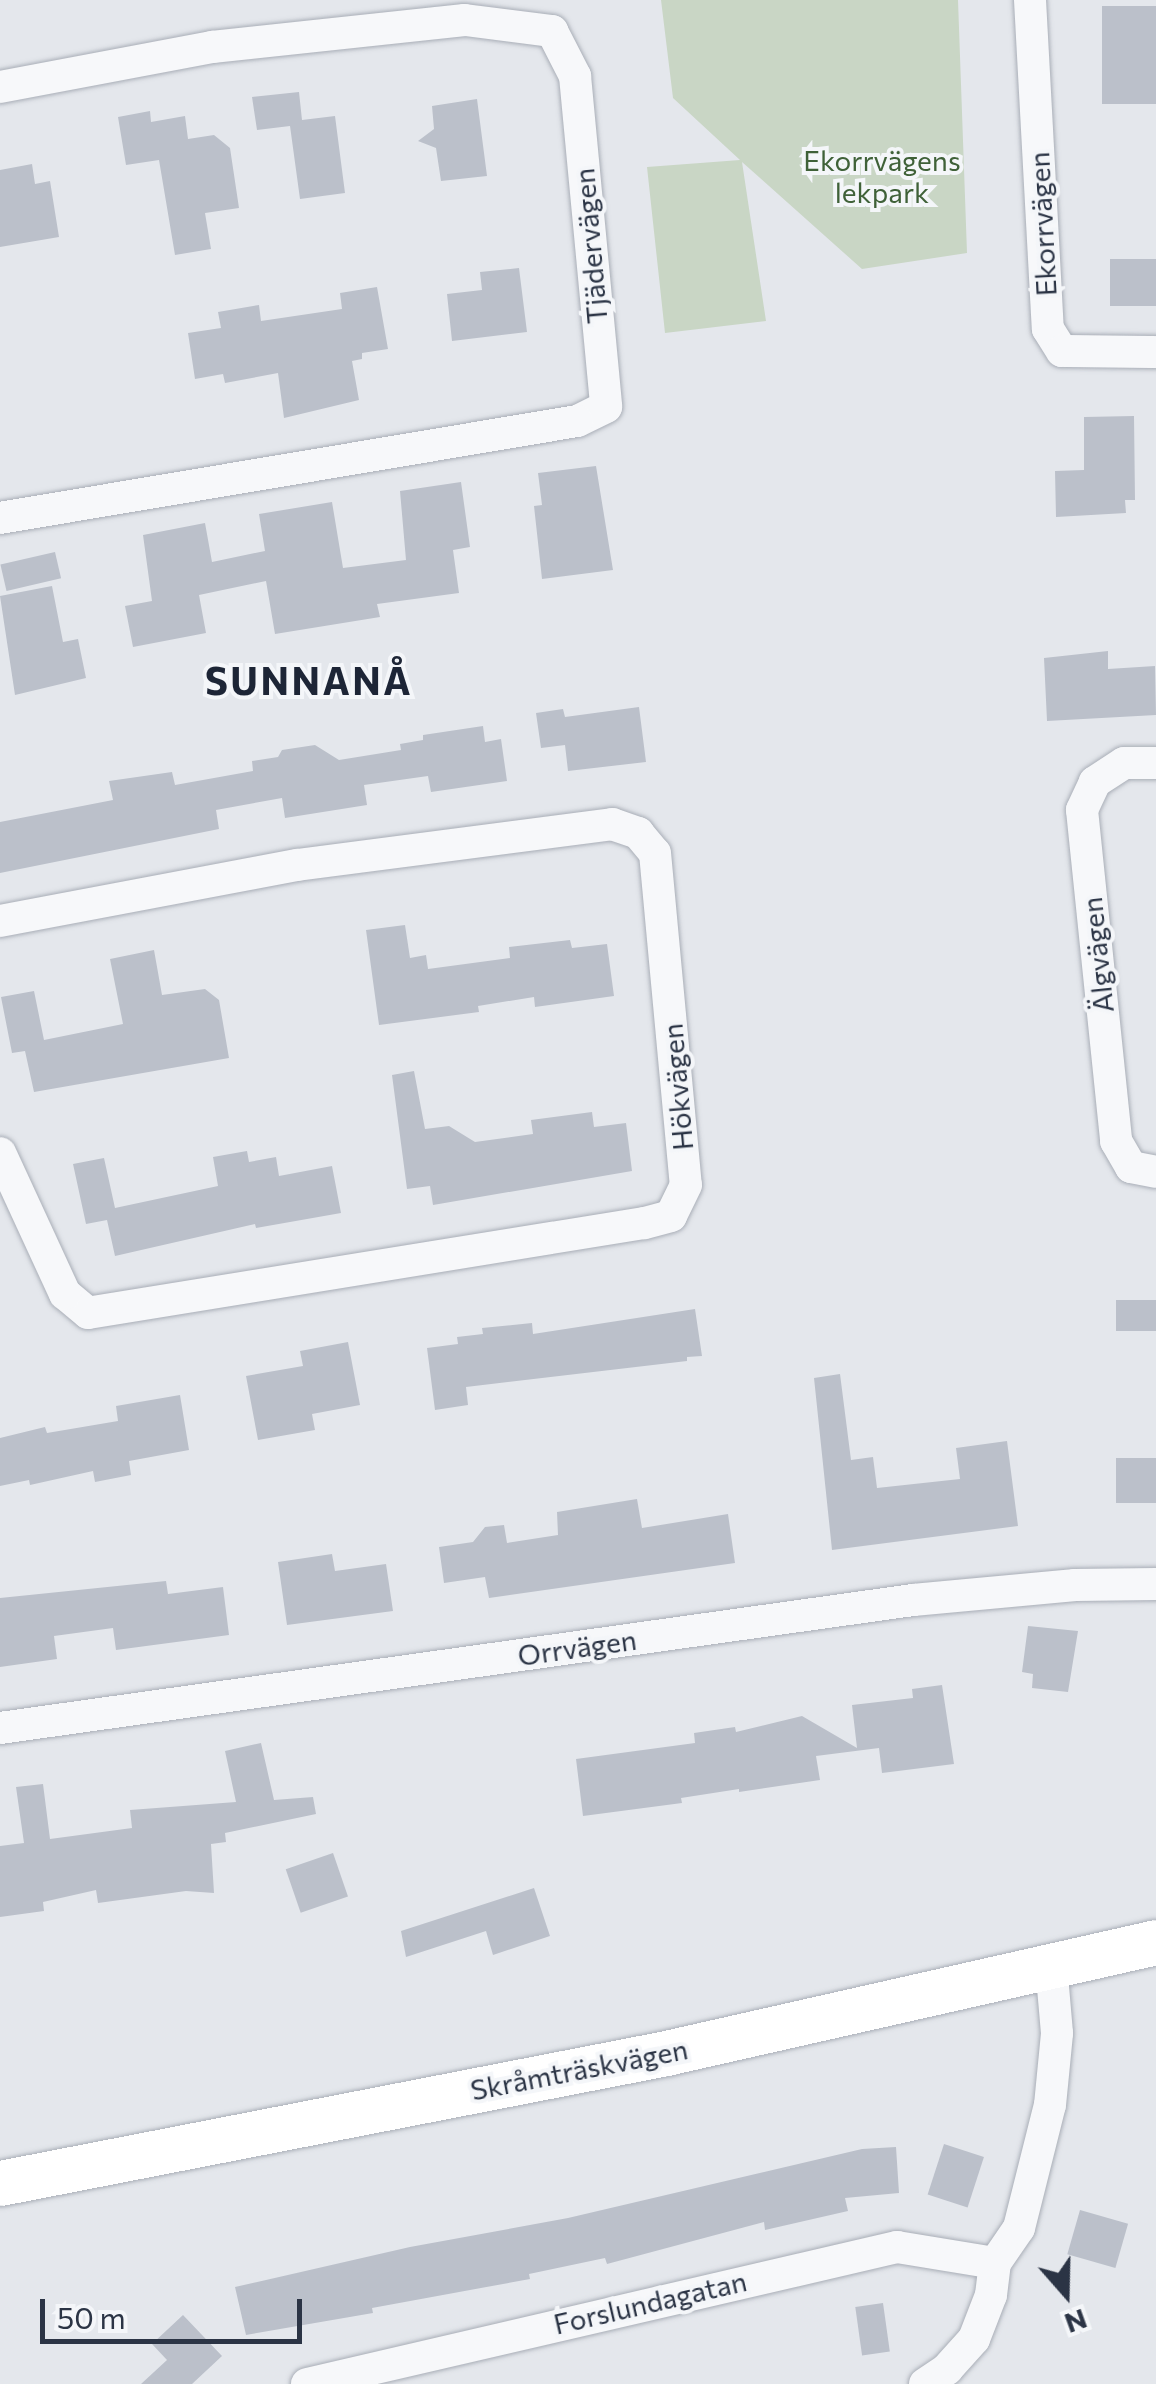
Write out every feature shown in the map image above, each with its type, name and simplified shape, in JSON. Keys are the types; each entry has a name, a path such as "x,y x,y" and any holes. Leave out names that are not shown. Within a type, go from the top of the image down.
{"main road":[{"name":"Skråmträskvägen","path":"0,2183 666,2053 1156,1942"}],"street":[{"name":"Ekorrvägen","path":"1030,0 1048,329 1062,350 1156,352"},
{"name":"Tjädervägen","path":"0,87 212,47 465,20 552,31 574,76 606,406 577,422 0,518"},
{"name":"Älgvägen","path":"1156,763 1124,764 1095,782 1082,810 1116,1141 1131,1167 1156,1172"},
{"name":"Hökvägen","path":"0,921 297,865 612,824 638,833 655,853 686,1185 671,1216 644,1223 88,1312 65,1294 0,1153"},
{"name":"Orrvägen","path":"0,1728 913,1600 1075,1584 1156,1584"},
{"path":"925,2384 947,2369 974,2339 991,2294 995,2263 1018,2228 1050,2105 1057,2033 1050,1964"},
{"name":"Forslundagatan","path":"307,2384 897,2247 995,2263"}],"green space":[{"name":"Ekorrvägens lekpark","path":"661,0 958,0 967,253 862,269 742,162 766,321 665,333 647,167 740,160 673,98"}],"building":[{"path":"1102,6 1156,6 1156,104 1102,104"},
{"path":"299,92 302,120 335,116 345,193 300,199 290,126 257,130 252,97"},
{"path":"477,99 487,176 441,181 436,148 418,141 434,129 432,106"},
{"path":"150,111 151,122 185,116 188,139 214,135 230,148 239,208 205,213 211,249 175,255 159,160 126,165 118,117"},
{"path":"32,164 35,184 50,181 59,237 0,247 0,170"},
{"path":"1110,259 1156,259 1156,306 1110,306"},
{"path":"519,268 527,332 452,341 447,294 482,290 480,272"},
{"path":"377,287 388,349 362,353 362,359 352,361 359,400 284,418 278,373 225,383 223,374 195,379 188,333 221,328 218,312 259,305 261,321 342,309 340,293"},
{"path":"1134,416 1135,500 1125,500 1126,513 1056,517 1055,471 1084,470 1084,417"},
{"path":"596,466 613,570 542,579 534,506 542,505 538,473"},
{"path":"461,482 470,547 453,550 459,593 377,604 380,617 275,634 266,581 199,595 206,633 133,647 125,606 152,601 143,535 205,523 212,562 265,551 259,514 332,502 343,568 406,560 400,491"},
{"path":"55,552 61,578 7,591 0,565"},
{"path":"52,586 63,642 78,639 86,678 15,695 0,596"},
{"path":"1108,651 1108,669 1155,666 1156,715 1047,721 1044,658"},
{"path":"639,707 646,762 568,771 565,745 541,748 536,713 563,709 565,717"},
{"path":"483,726 485,742 501,739 507,781 431,792 428,776 364,785 367,805 285,818 282,798 216,810 219,829 0,873 0,822 113,800 109,781 172,772 175,785 253,771 252,761 278,757 282,750 315,745 339,760 401,750 400,744 423,740 423,735"},
{"path":"405,925 410,958 426,955 428,969 510,958 509,947 570,940 572,948 607,944 614,996 535,1007 534,997 478,1006 479,1012 379,1025 366,930"},
{"path":"154,950 162,995 205,989 219,1000 229,1058 34,1092 25,1051 12,1053 1,997 34,991 44,1040 123,1024 110,959"},
{"path":"414,1071 425,1129 449,1126 475,1142 533,1134 531,1120 592,1112 594,1127 626,1123 632,1171 433,1205 430,1186 407,1189 392,1075"},
{"path":"247,1151 249,1162 276,1157 279,1176 332,1166 341,1213 256,1228 255,1224 115,1256 107,1220 86,1224 73,1164 104,1158 115,1208 218,1186 213,1157"},
{"path":"1116,1300 1156,1300 1156,1331 1116,1331"},
{"path":"695,1309 702,1356 687,1357 687,1361 466,1387 468,1405 435,1410 427,1348 458,1344 457,1337 483,1334 482,1328 532,1323 533,1334"},
{"path":"348,1342 360,1405 312,1414 315,1430 258,1440 246,1376 303,1366 300,1351"},
{"path":"840,1374 851,1460 873,1457 877,1488 960,1479 956,1448 1007,1441 1018,1526 832,1550 814,1378"},
{"path":"180,1395 189,1450 129,1461 131,1475 95,1482 93,1471 30,1485 29,1480 0,1486 0,1438 45,1427 47,1433 118,1421 116,1406"},
{"path":"1116,1458 1156,1458 1156,1503 1116,1503"},
{"path":"637,1499 642,1528 728,1514 735,1563 489,1598 485,1577 444,1583 439,1547 473,1542 485,1527 504,1525 507,1543 558,1535 557,1512"},
{"path":"332,1554 335,1571 386,1564 393,1611 287,1625 278,1562"},
{"path":"166,1581 168,1594 223,1587 229,1635 116,1650 113,1628 54,1636 57,1659 0,1667 0,1598"},
{"path":"1028,1626 1078,1631 1068,1692 1032,1688 1033,1674 1022,1672"},
{"path":"942,1685 954,1764 882,1773 879,1748 816,1756 820,1780 739,1789 681,1798 682,1803 583,1816 576,1759 695,1743 694,1733 735,1727 736,1732 802,1716 857,1748 852,1705 913,1698 912,1689"},
{"path":"261,1743 274,1800 313,1797 316,1814 225,1833 226,1842 211,1844 214,1893 186,1891 98,1903 96,1890 43,1902 44,1911 0,1917 0,1846 24,1843 16,1787 43,1784 50,1839 132,1828 130,1810 236,1802 225,1751"},
{"path":"333,1853 348,1896 301,1913 286,1869"},
{"path":"534,1888 550,1936 493,1955 486,1931 406,1957 401,1931"},
{"path":"944,2144 984,2157 968,2207 928,2194"},
{"path":"896,2147 899,2193 845,2198 848,2211 765,2230 764,2222 607,2264 605,2258 529,2274 530,2279 372,2308 373,2313 246,2335 235,2287 410,2247 568,2218 862,2149"},
{"path":"1080,2210 1128,2224 1115,2268 1067,2254"},
{"path":"883,2303 890,2352 862,2355 855,2307"},
{"path":"183,2315 222,2356 192,2384 141,2384 167,2360 152,2344"}],"district":[{"name":"SUNNANÅ","path":"309,680"}]}
